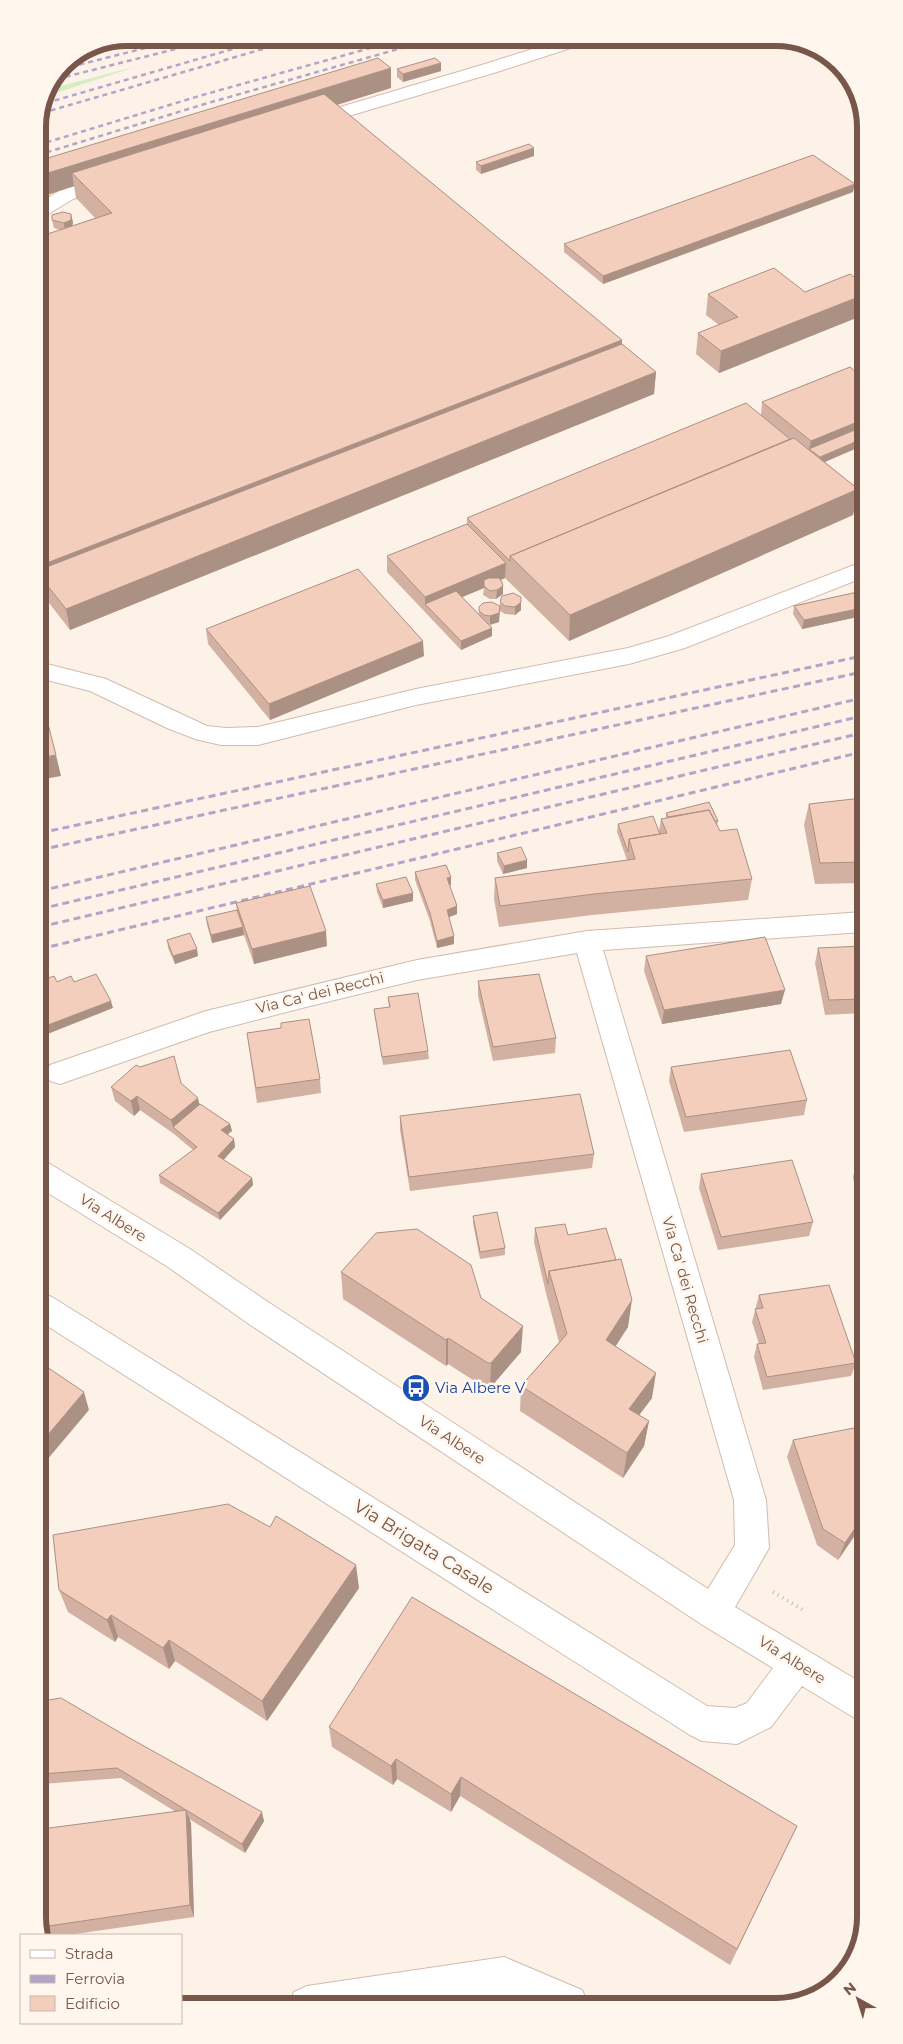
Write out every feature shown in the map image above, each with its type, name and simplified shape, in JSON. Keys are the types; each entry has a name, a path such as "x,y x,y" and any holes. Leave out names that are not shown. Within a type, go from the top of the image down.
{"street":[{"path":"293,127 558,46"},
{"path":"46,207 66,195 122,178"},
{"path":"46,672 105,687 195,730 214,736 234,738 258,736 416,697 629,656 677,642 834,582 857,571"},
{"path":"834,582 857,577"},
{"name":"Via Ca' dei Recchi","path":"60,1073 206,1022 417,970 587,941 857,922"},
{"name":"Via Ca' dei Recchi","path":"587,941 750,1500 752,1548 713,1612"},
{"name":"Via Albere","path":"46,1177 179,1258 257,1312 713,1612 857,1700"},
{"name":"Via Brigata Casale","path":"46,1309 702,1723 737,1726 759,1715 797,1664"},
{"path":"355,1998 504,1976 557,1998"}],"green space":[{"path":"138,66 54,94 58,87"}],"building":[{"path":"378,58 391,68 46,174 46,159"},
{"path":"435,58 441,63 403,74 397,69"},
{"path":"324,94 622,340 46,563 46,234 112,213 72,173"},
{"path":"529,144 534,148 481,166 476,162"},
{"path":"813,155 855,184 603,276 564,244"},
{"path":"63,212 71,214 71,220 64,223 52,220 52,215"},
{"path":"774,268 805,292 850,274 857,279 857,298 721,351 698,333 738,317 708,294"},
{"path":"622,344 656,372 66,609 46,584 46,567"},
{"path":"850,367 857,373 857,422 811,441 762,402"},
{"path":"746,403 790,439 510,556 510,561 467,518"},
{"path":"857,429 857,441 820,457 809,449"},
{"path":"794,438 857,488 570,615 510,556"},
{"path":"467,524 506,563 425,597 387,556"},
{"path":"358,569 423,641 269,704 206,629"},
{"path":"499,578 503,586 497,590 490,591 484,586 484,580"},
{"path":"456,591 492,628 461,641 425,604"},
{"path":"857,592 857,609 804,620 794,606"},
{"path":"513,593 521,597 521,602 515,607 505,606 500,602 502,596"},
{"path":"492,602 500,606 499,613 490,616 484,615 479,611 479,607 483,603"},
{"path":"46,716 56,755 46,757"},
{"path":"857,799 857,862 820,863 809,804"},
{"path":"709,802 718,821 715,821 709,810 668,817 666,813"},
{"path":"709,810 720,831 737,829 752,879 594,894 500,906 495,878 635,859 629,839 667,833 661,819"},
{"path":"653,816 660,834 629,839 628,852 618,824"},
{"path":"521,847 527,860 504,866 497,853"},
{"path":"446,865 451,877 447,878 457,906 447,910 454,936 437,941 430,913 415,872"},
{"path":"406,877 413,893 383,900 376,884"},
{"path":"310,886 326,931 252,949 236,903"},
{"path":"237,910 243,927 211,935 206,917"},
{"path":"190,933 197,949 173,956 167,940"},
{"path":"765,937 785,990 664,1010 646,956"},
{"path":"857,946 857,999 829,1000 818,948"},
{"path":"96,974 111,1001 46,1026 46,979 54,976 57,982 71,976 74,982"},
{"path":"539,974 556,1038 493,1047 478,981"},
{"path":"418,993 428,1051 382,1057 374,1009 390,1007 388,997"},
{"path":"309,1019 320,1079 256,1088 247,1033 281,1028 281,1023"},
{"path":"790,1050 807,1100 686,1117 671,1067"},
{"path":"174,1056 181,1083 198,1098 171,1120 137,1096 131,1101 111,1087 136,1065 140,1067"},
{"path":"580,1094 594,1154 409,1177 400,1116"},
{"path":"200,1104 230,1124 221,1130 234,1139 218,1156 252,1178 218,1213 159,1175 197,1147 173,1127"},
{"path":"792,1160 813,1222 721,1237 701,1174"},
{"path":"497,1212 505,1248 480,1252 473,1216"},
{"path":"565,1224 568,1235 606,1228 616,1260 549,1271 548,1284 535,1228"},
{"path":"417,1229 471,1265 481,1298 523,1326 491,1363 488,1363 448,1338 446,1340 341,1272 376,1233"},
{"path":"621,1259 632,1300 606,1340 656,1373 629,1409 649,1421 627,1453 521,1386 567,1334 549,1271"},
{"path":"829,1285 856,1363 767,1377 757,1344 766,1343 755,1309 763,1308 759,1295"},
{"path":"46,1366 84,1392 46,1437"},
{"path":"857,1427 857,1525 845,1543 823,1529 793,1440"},
{"path":"228,1504 270,1527 276,1516 356,1565 262,1701 169,1640 163,1648 111,1615 107,1620 59,1590 53,1535"},
{"path":"412,1597 797,1826 737,1949 461,1777 451,1794 396,1759 391,1766 329,1727"},
{"path":"61,1698 262,1812 242,1844 117,1768 46,1774 46,1700"},
{"path":"186,1810 190,1905 47,1926 46,1828"}],"railway":[{"path":"74,66 153,46"},
{"path":"64,77 187,46"},
{"path":"51,102 243,46"},
{"path":"48,111 273,46"},
{"path":"46,143 199,96 377,46"},
{"path":"46,153 208,103 409,46"},
{"path":"46,832 857,657"},
{"path":"46,849 857,673"},
{"path":"46,890 857,699"},
{"path":"46,908 857,717"},
{"path":"46,926 857,734"},
{"path":"46,948 857,753"}],"place":[{"name":"Via Albere V","path":"416,1388"}]}
